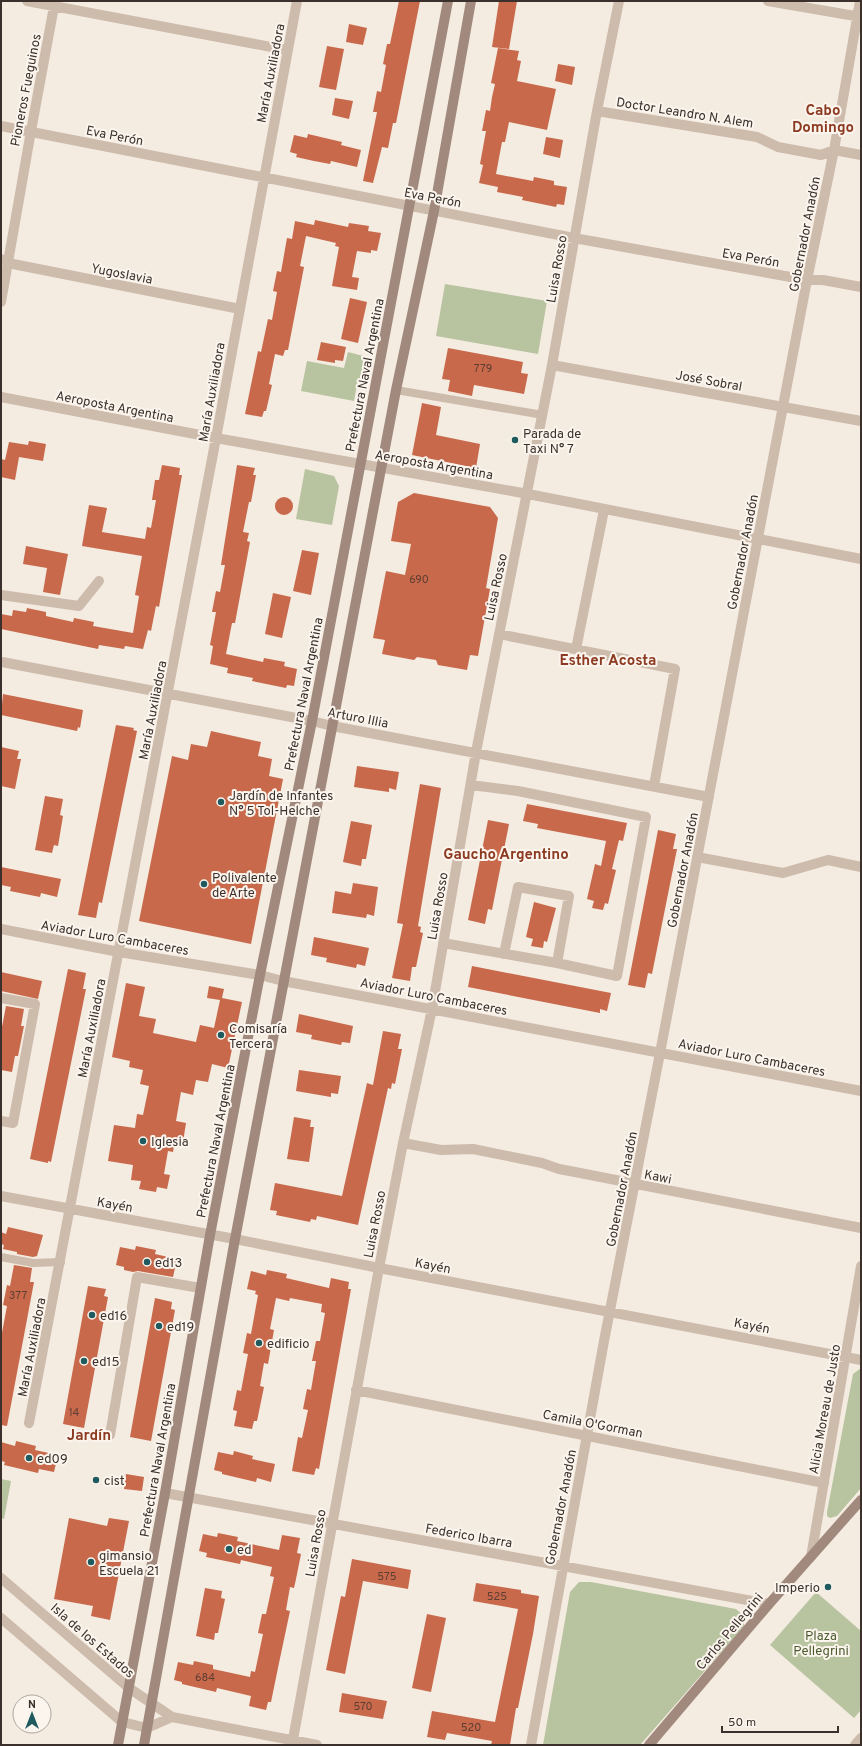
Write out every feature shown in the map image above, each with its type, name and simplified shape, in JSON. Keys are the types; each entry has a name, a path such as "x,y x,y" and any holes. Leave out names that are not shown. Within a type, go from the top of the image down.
{"main road":[{"name":"Prefectura Naval Argentina","path":"118,1745 165,1493 210,1235 260,975 312,721 448,1"},
{"path":"144,1745 283,981 396,390 434,211 471,1"},
{"name":"Carlos Pellegrini","path":"649,1745 769,1604 861,1500"}],"street":[{"path":"27,1 55,4 287,50"},
{"name":"María Auxiliadora","path":"29,1423 61,1262 297,1"},
{"name":"Luisa Rosso","path":"293,1743 356,1390 403,1143 432,1009 476,752 528,494 597,111 619,1"},
{"path":"768,1 859,17"},
{"name":"Gobernador Anadón","path":"531,1745 562,1566 609,1312 635,1184 807,280 834,150 859,17 860,1"},
{"name":"Pioneros Fueguinos","path":"1,302 5,261 55,4"},
{"name":"Doctor Leandro N. Alem","path":"597,111 757,137 778,147 822,155 834,150 861,155"},
{"name":"Eva Perón","path":"1,126 574,238 807,280 824,280 861,287"},
{"name":"Yugoslavia","path":"5,261 240,309"},
{"name":"José Sobral","path":"552,365 861,421"},
{"name":"Aeroposta Argentina","path":"1,397 216,438 528,494 861,559"},
{"path":"576,650 604,510"},
{"path":"1,595 78,606 99,581"},
{"path":"499,634 675,669 654,786"},
{"name":"Arturo Illia","path":"2,662 709,797"},
{"path":"444,943 557,963 617,976 646,817 518,791 471,785"},
{"path":"697,857 783,872 828,860 861,867"},
{"path":"504,954 518,887 525,888 569,896 557,963"},
{"name":"Aviador Luro Cambaceres","path":"1,929 119,952 260,975 283,981 861,1091"},
{"path":"1,998 35,1004 13,1123 1,1121"},
{"name":"Kawi","path":"403,1143 441,1150 473,1149 542,1163 559,1169 861,1228"},
{"name":"Kayén","path":"1,1196 235,1239 861,1360"},
{"name":"Alicia Moreau de Justo","path":"812,1557 861,1266"},
{"path":"110,1435 137,1277 200,1288"},
{"name":"Camila O'Gorman","path":"356,1390 824,1483"},
{"name":"Federico Ibarra","path":"165,1493 769,1604"},
{"name":"Isla de los Estados","path":"1,1578 129,1688 172,1717 293,1743 317,1745"},
{"path":"1,1618 122,1722 147,1728 172,1717"},
{"path":"855,1745 861,1738"}],"lane":[{"path":"396,390 543,415"},
{"path":"1,1257 33,1263 61,1262"}],"green space":[{"path":"445,284 547,301 538,354 436,336"},
{"path":"348,352 367,357 364,376 358,379 354,401 301,391 307,361 344,368"},
{"path":"305,469 334,476 339,486 332,525 296,519"},
{"path":"861,1368 861,1488 837,1516 830,1518 827,1516 827,1512 853,1374"},
{"path":"1,1479 11,1481 4,1519 1,1518"},
{"path":"579,1582 591,1582 736,1609 744,1616 744,1626 640,1745 543,1745 570,1592"},
{"name":"Plaza Pellegrini","path":"816,1592 861,1631 861,1710 854,1718 770,1645"}],"building":[{"path":"399,1 420,1 396,123 393,123 388,148 382,147 373,183 363,181 377,112 373,112 377,91 381,92 386,65 383,64 387,44 390,44"},
{"path":"499,1 517,1 509,49 492,47"},
{"path":"349,24 367,28 363,45 346,42"},
{"path":"327,46 344,49 336,90 319,87"},
{"path":"498,48 519,51 517,60 521,61 517,81 556,89 547,130 509,122 505,142 502,142 496,174 533,181 534,177 554,181 554,185 567,187 564,205 557,204 556,207 522,200 523,197 497,192 498,187 479,183 483,165 480,164 486,131 482,131 486,110 490,111 495,84 491,83"},
{"path":"558,64 575,67 572,85 555,81"},
{"path":"335,98 353,101 349,119 332,115"},
{"path":"308,134 342,142 341,145 361,150 357,167 331,161 330,164 296,157 297,154 290,152 294,135 307,138"},
{"path":"546,137 563,140 560,158 543,154"},
{"path":"315,220 348,227 349,223 369,226 368,231 381,233 377,251 371,250 371,253 357,251 352,277 359,278 357,290 332,286 339,247 335,246 336,243 306,236 300,266 304,267 288,350 285,350 283,356 275,354 269,384 272,385 266,411 264,411 262,417 245,414 258,351 261,352 268,319 272,320 277,292 273,291 277,271 281,272 287,238 292,239 295,221 314,225"},
{"path":"350,298 367,302 358,343 341,339"},
{"path":"321,342 346,347 343,361 335,360 335,363 317,360"},
{"path":"448,348 523,362 521,373 528,374 524,394 474,385 472,396 448,391 450,380 442,379"},
{"path":"422,403 441,407 436,435 480,444 476,468 412,455"},
{"path":"29,441 46,444 43,461 19,457 15,480 1,477 1,459 5,460 9,442 28,445"},
{"path":"162,465 180,468 179,475 182,475 159,607 156,606 151,631 148,630 143,649 125,646 124,649 99,645 98,649 1,629 1,614 12,616 13,610 26,612 27,608 46,612 46,616 73,622 74,618 94,622 93,626 133,633 139,596 135,595 142,556 82,546 89,505 107,508 102,532 145,539 147,527 151,528 156,500 152,500 155,480 159,480"},
{"path":"237,465 255,468 253,475 256,475 243,532 249,533 247,541 250,542 235,623 232,623 226,654 263,662 264,658 285,662 284,666 297,669 294,686 287,685 286,688 252,681 253,678 227,673 228,668 210,664 213,646 210,645 216,612 212,612 216,591 220,592 225,565 221,565"},
{"path":"414,493 490,507 498,518 486,588 490,589 478,656 470,655 467,670 438,665 436,660 417,657 414,660 382,654 385,640 373,638 386,571 405,575 411,544 391,541 398,502"},
{"path":"284,497 290,500 293,506 290,512 284,515 278,512 275,506 278,500"},
{"path":"26,546 68,554 60,595 43,592 47,568 23,564"},
{"path":"302,550 319,553 311,595 293,591"},
{"path":"273,593 291,597 282,638 265,634"},
{"path":"3,694 83,710 80,728 78,727 77,731 1,715"},
{"path":"116,725 134,728 133,730 137,731 102,903 99,902 96,918 78,915"},
{"path":"211,731 261,742 258,756 272,759 269,776 283,779 251,944 139,921 172,756 188,760 191,744 207,747"},
{"path":"1,747 19,751 17,759 21,759 15,789 1,786"},
{"path":"357,766 399,772 396,790 389,788 389,792 354,787"},
{"path":"420,784 441,788 418,926 421,927 420,932 423,933 416,967 412,967 410,981 392,978 403,924 397,923"},
{"path":"45,796 63,799 60,815 63,816 58,846 54,845 52,853 35,850"},
{"path":"527,804 627,823 623,841 619,840 612,869 616,870 608,904 605,903 603,910 592,908 594,901 587,899 595,864 601,866 606,841 537,828 538,824 523,821"},
{"path":"488,820 509,824 492,910 488,909 485,924 468,920"},
{"path":"351,821 372,825 366,859 362,859 361,866 343,862"},
{"path":"658,830 676,834 673,849 677,849 652,974 648,973 645,988 628,985"},
{"path":"1,867 61,879 57,897 41,893 40,897 10,891 11,887 1,885"},
{"path":"353,883 378,887 374,916 367,914 366,918 332,913 335,891 351,894"},
{"path":"534,902 556,908 547,942 544,941 543,948 531,946 533,939 526,937"},
{"path":"314,937 369,948 365,966 357,964 356,968 326,962 327,958 311,955"},
{"path":"472,966 611,993 607,1011 600,1009 600,1013 468,987"},
{"path":"68,969 86,973 83,989 86,989 51,1162 48,1161 48,1163 30,1159"},
{"path":"1,972 42,981 38,999 1,991"},
{"path":"126,983 145,987 139,1016 156,1019 153,1033 196,1042 200,1025 214,1028 220,1000 207,998 209,986 224,989 222,998 242,1002 228,1068 212,1064 208,1082 196,1080 193,1095 181,1092 176,1121 186,1123 183,1142 175,1140 173,1152 168,1151 164,1174 170,1175 167,1189 157,1187 156,1192 139,1189 141,1181 131,1180 133,1165 108,1161 114,1125 135,1128 137,1114 143,1115 149,1086 140,1084 143,1070 129,1067 130,1061 112,1057"},
{"path":"6,1006 24,1009 21,1026 24,1026 18,1056 15,1056 12,1072 1,1070 1,1032"},
{"path":"299,1014 353,1026 350,1043 342,1042 341,1045 311,1039 312,1035 296,1032"},
{"path":"383,1031 401,1034 398,1049 402,1049 395,1084 392,1083 391,1089 388,1088 358,1225 317,1216 316,1220 311,1219 310,1222 276,1215 277,1211 270,1210 275,1183 342,1196 367,1083 373,1085"},
{"path":"299,1070 341,1076 338,1094 331,1093 331,1097 296,1091"},
{"path":"294,1117 311,1120 310,1127 314,1127 309,1162 287,1159"},
{"path":"8,1227 43,1235 37,1256 33,1257 17,1254 17,1252 3,1249 4,1245 1,1244 1,1232 6,1234"},
{"name":"ed13","path":"136,1246 156,1250 155,1254 177,1259 173,1277 138,1271 133,1272 124,1270 124,1267 116,1265 120,1247 135,1250"},
{"path":"14,1265 32,1268 30,1282 34,1282 7,1426 1,1425 1,1338 7,1306 3,1305 7,1285 10,1286"},
{"path":"267,1270 287,1274 286,1278 329,1288 331,1278 349,1282 348,1289 351,1289 319,1469 316,1468 314,1475 292,1471 298,1437 302,1438 308,1410 303,1409 307,1389 311,1390 316,1361 312,1361 316,1341 320,1341 325,1313 321,1312 322,1304 290,1298 289,1301 276,1298 270,1329 274,1330 268,1364 264,1363 260,1386 264,1387 257,1421 254,1421 252,1429 234,1426 237,1411 233,1410 237,1390 241,1391 248,1354 243,1353 247,1333 251,1334 258,1295 255,1294 256,1291 247,1289 251,1271 266,1275"},
{"path":"88,1286 106,1289 104,1296 108,1297 84,1428 63,1424"},
{"path":"155,1298 172,1302 171,1309 175,1310 151,1441 130,1437"},
{"name":"ed09","path":"16,1441 36,1446 35,1450 58,1455 54,1472 39,1469 38,1473 4,1465 5,1462 1,1461 1,1442 15,1446"},
{"path":"234,1451 253,1456 252,1459 275,1464 271,1482 257,1478 256,1482 222,1474 222,1472 214,1470 218,1452 233,1455"},
{"path":"126,1474 144,1477 142,1491 124,1489"},
{"name":"gimansio Escuela 21","path":"69,1518 107,1526 109,1518 129,1521 110,1620 91,1616 93,1606 54,1599"},
{"path":"218,1533 238,1537 237,1541 279,1550 282,1535 300,1538 297,1553 301,1554 294,1588 290,1587 286,1610 290,1611 271,1702 268,1702 266,1710 249,1706 251,1696 217,1688 216,1692 182,1684 182,1682 174,1680 178,1662 193,1665 194,1661 213,1665 213,1669 250,1677 251,1671 255,1672 263,1634 258,1633 262,1614 266,1614 274,1577 270,1576 272,1567 241,1560 240,1564 206,1557 207,1553 199,1551 203,1534 217,1537"},
{"path":"352,1559 411,1570 408,1589 363,1581 345,1674 326,1670 341,1596 345,1597"},
{"path":"476,1583 521,1590 521,1593 539,1596 533,1634 518,1708 516,1708 510,1745 491,1745 492,1741 447,1733 445,1740 427,1737 432,1711 495,1722 518,1609 473,1601"},
{"name":"ed","path":"205,1588 222,1591 221,1598 225,1599 218,1633 215,1633 214,1640 196,1636"},
{"path":"427,1614 446,1618 431,1692 412,1688"},
{"path":"342,1693 387,1701 383,1719 339,1712"}],"place":[{"name":"Parada de Taxi N° 7","path":"515,440"},
{"name":"Jardín de Infantes N° 5 Tol-Helche","path":"221,802"},
{"name":"Polivalente de Arte","path":"204,884"},
{"name":"Comisaría Tercera","path":"221,1035"},
{"name":"Iglesia","path":"143,1141"},
{"name":"ed13","path":"147,1262"},
{"name":"ed16","path":"92,1315"},
{"name":"ed19","path":"159,1326"},
{"name":"edificio","path":"259,1343"},
{"name":"ed15","path":"84,1361"},
{"name":"ed09","path":"29,1458"},
{"name":"cist","path":"96,1480"},
{"name":"ed","path":"229,1549"},
{"name":"gimansio Escuela 21","path":"91,1562"},
{"name":"Imperio","path":"828,1587"}],"district":[{"name":"Cabo Domingo","path":"823,118"},
{"name":"Esther Acosta","path":"608,660"},
{"name":"Gaucho Argentino","path":"506,854"},
{"name":"Jardín","path":"89,1435"}]}
